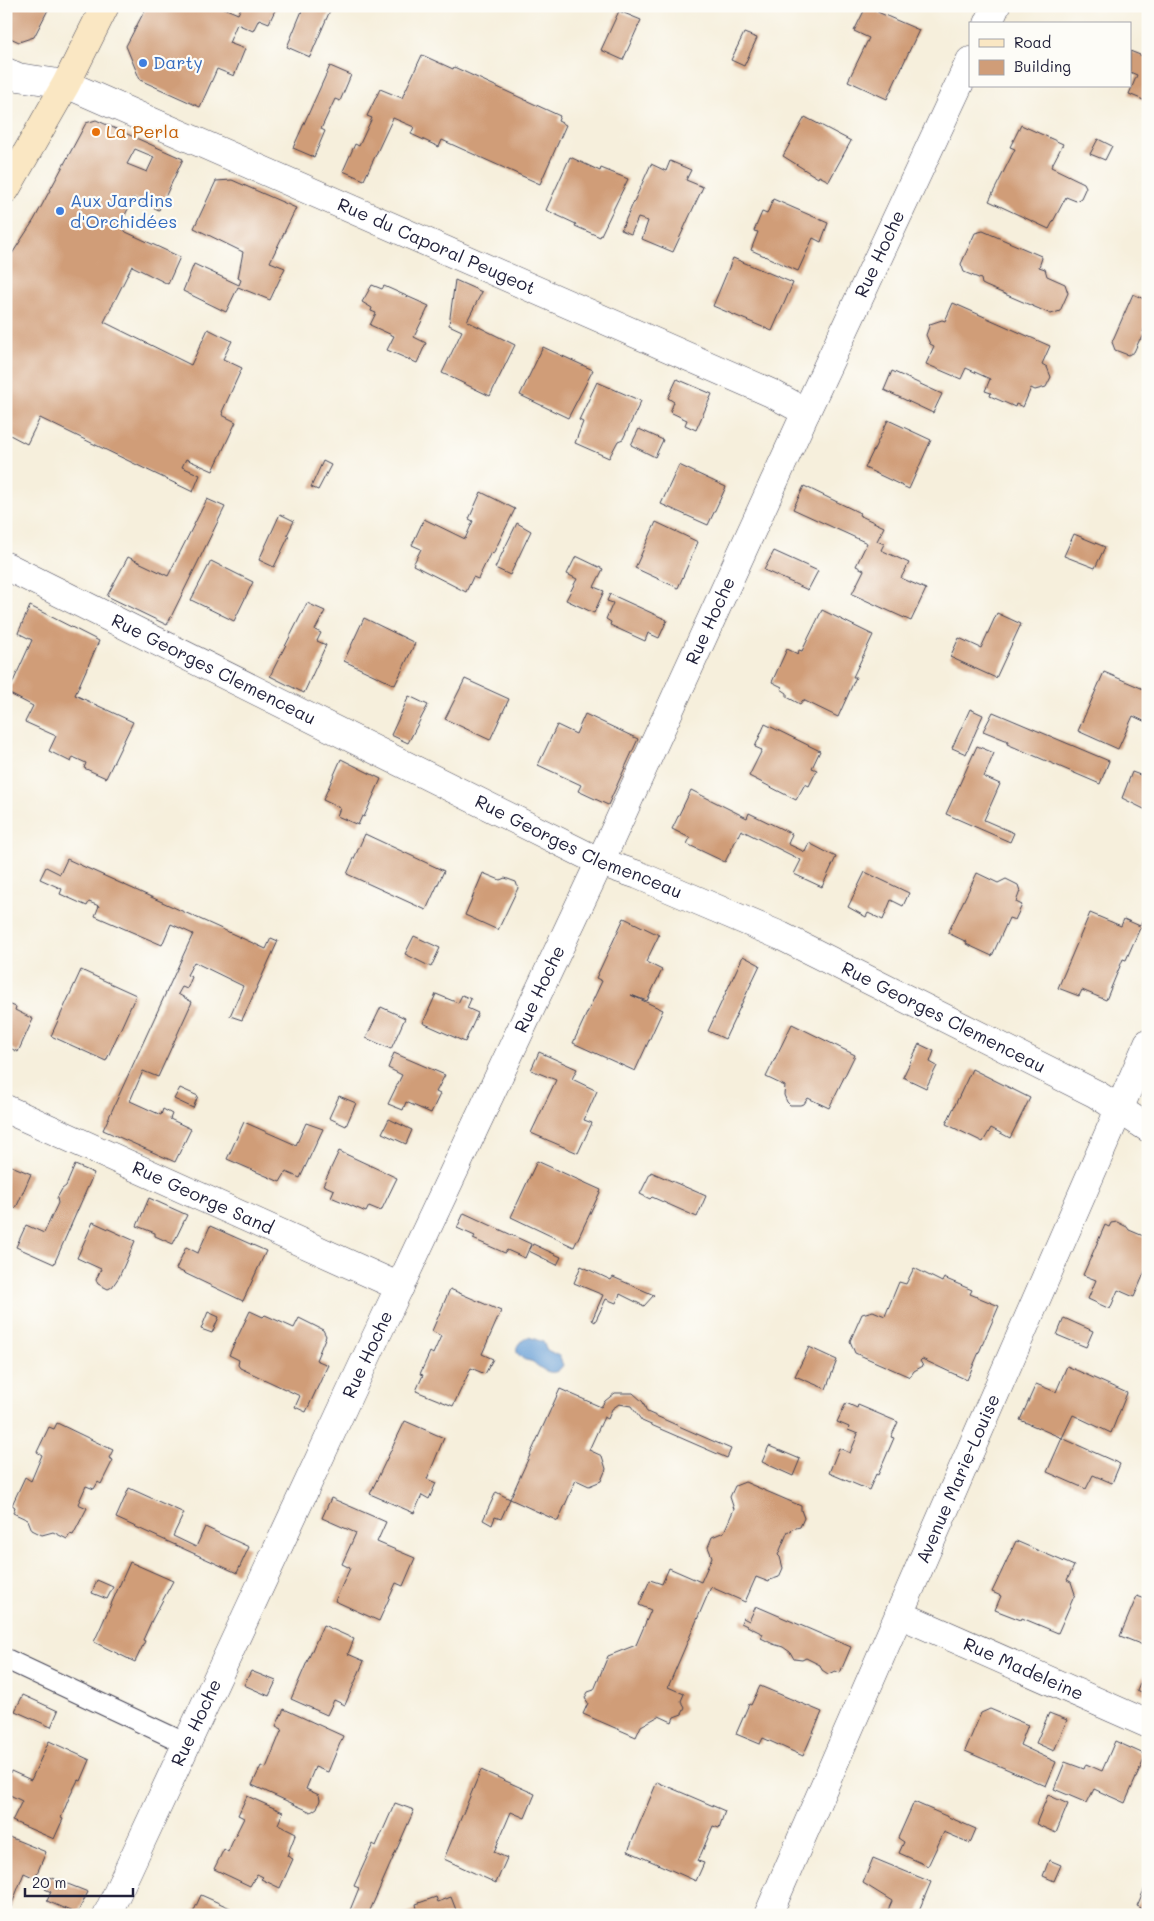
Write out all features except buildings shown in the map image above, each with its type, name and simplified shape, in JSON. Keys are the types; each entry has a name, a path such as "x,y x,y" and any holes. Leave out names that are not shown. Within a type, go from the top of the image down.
{"main road":[{"path":"6,189 66,84 105,6"}],"street":[{"path":"989,22 996,6"},
{"name":"Rue Hoche","path":"107,1915 600,862 806,412 969,64"},
{"name":"Rue du Caporal Peugeot","path":"6,72 18,77 66,84 771,393 806,412"},
{"name":"Rue Georges Clemenceau","path":"6,566 600,862 638,875 781,936 1096,1094 1148,1128"},
{"name":"Avenue Marie-Louise","path":"768,1915 1148,1043"},
{"name":"Rue George Sand","path":"6,1109 400,1287"},
{"name":"Rue Madeleine","path":"899,1614 1148,1724"}],"lane":[{"path":"6,1660 187,1744"}],"water":[{"path":"529,1337 543,1342 547,1350 559,1356 563,1365 560,1369 556,1372 548,1372 519,1355 517,1348 519,1343"}],"place":[{"name":"Darty","path":"143,63"},
{"name":"La Perla","path":"96,132"},
{"name":"Aux Jardins d'Orchidées","path":"60,211"}]}
